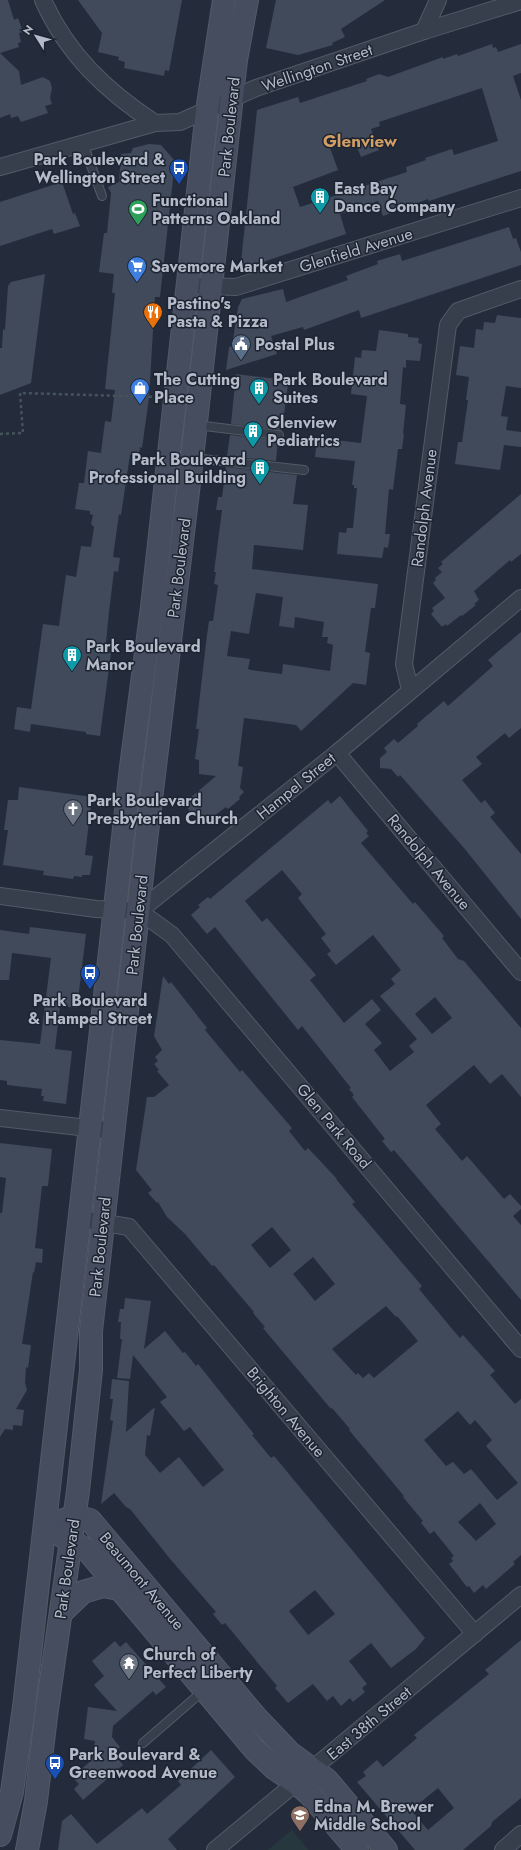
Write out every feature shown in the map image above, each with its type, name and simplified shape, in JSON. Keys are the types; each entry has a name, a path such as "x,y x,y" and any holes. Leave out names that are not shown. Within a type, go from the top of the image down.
{"main road":[{"name":"Park Boulevard","path":"0,1835 12,1792 23,1715 81,1219 131,767 152,607 189,285 207,111 224,0"},
{"name":"Park Boulevard","path":"27,1850 36,1801 60,1612 75,1516 91,1370 91,1331 103,1222 196,425 236,60 247,0"},
{"path":"45,1527 75,1516"},
{"name":"Beaumont Avenue","path":"75,1516 90,1520 255,1716 290,1753 314,1769 327,1780 386,1850"},
{"name":"Beaumont Avenue","path":"45,1527 87,1550 118,1590 255,1750 274,1768 310,1795 357,1850"},
{"path":"60,1612 83,1592 102,1586 118,1590"}],"street":[{"path":"43,0 70,48 97,80 130,107 155,123"},
{"path":"424,31 438,0"},
{"name":"Wellington Street","path":"0,167 155,123 180,122 256,88 424,31 521,1"},
{"name":"Glenfield Avenue","path":"189,285 236,287 521,198"},
{"name":"Randolph Avenue","path":"410,690 404,664 448,324 458,311 521,289"},
{"name":"Hampel Street","path":"139,911 337,753 521,598"},
{"name":"Randolph Avenue","path":"337,753 521,972"},
{"path":"0,896 96,909 139,911"},
{"name":"Glen Park Road","path":"139,911 172,935 521,1349"},
{"path":"0,1118 114,1131"},
{"name":"Brighton Avenue","path":"81,1219 129,1227 475,1634"},
{"name":"East 38th Street","path":"215,1850 521,1595"},
{"path":"503,1850 521,1834"}],"lane":[{"path":"83,143 102,196"},
{"path":"196,425 279,435"},
{"path":"192,458 304,470"},
{"path":"143,1742 204,1690"}],"path":[{"path":"0,434 23,433 20,393 149,396"}],"shaded area":[{"path":"292,1830 308,1850 268,1850"}],"building":[{"path":"0,0 8,0 14,20 18,18 23,32 19,33 21,42 18,43 19,47 0,53"},
{"path":"78,0 182,0 169,71 165,70 164,76 124,68 125,62 118,60 119,57 98,52 102,33"},
{"path":"276,0 385,0 341,29 345,37 332,43 333,45 298,55 266,48"},
{"path":"492,44 493,48 496,47 498,52 521,44 521,73 513,76 521,100 521,171 429,201 428,199 383,216 378,201 340,214 346,234 254,265 252,267 244,267 241,262 257,110 298,97 300,103 367,81 366,79 379,74 388,77 443,57 443,59 457,54 458,56","holes":["482,88 498,141 454,155 452,149 425,158 426,160 406,167 407,172 300,207 293,187 338,170 329,145 353,137 361,157 379,150 371,129 380,126 379,122"]},
{"path":"0,53 19,71 21,85 43,77 50,81 52,88 50,98 52,104 45,106 48,113 21,122 18,116 11,118 10,114 0,118"},
{"path":"149,144 161,145 175,161 160,297 155,297 149,398 142,448 140,447 139,456 130,455 113,557 120,558 118,572 114,571 109,612 105,652 111,653 100,736 86,734 86,732 31,724 30,732 14,729 17,707 31,709 43,624 59,626 66,575 76,577 81,546 91,547 94,527 91,524 93,515 90,514 90,511 75,509 79,483 84,483 88,451 101,453 105,421 111,422 115,390 105,389 115,293 112,293 114,274 99,272 104,233 107,233 111,193 108,187 119,182 121,154 131,153 133,148"},
{"path":"62,182 73,214 75,213 80,226 54,234 52,229 0,246 0,202"},
{"path":"509,227 513,239 516,238 521,252 521,265 361,318 359,310 304,330 303,327 271,336 277,354 226,370 229,347 232,346 238,307 242,299 283,289 286,302 348,280 346,276 378,264 377,261 400,254 402,261"},
{"path":"45,274 31,383 0,395 0,348 2,348 3,329 5,330 8,286 11,282"},
{"path":"497,315 521,318 521,388 506,386 501,416 508,417 506,430 521,432 521,447 504,445 500,470 455,464 458,442 462,442 468,400 466,400 469,377 456,375 460,346 474,348 476,329 483,330 484,322 495,323"},
{"path":"379,330 408,334 408,337 419,338 418,343 422,344 420,361 406,360 406,368 403,367 400,404 406,405 404,434 402,449 398,449 393,490 389,489 385,534 390,534 388,548 384,547 382,558 337,554 339,532 346,533 347,528 353,528 357,488 354,488 354,485 352,485 355,461 315,457 317,438 361,443 367,396 351,394 355,357 361,358 362,350 376,351"},
{"name":"Park Boulevard Suites","path":"236,374 278,379 277,383 288,384 282,430 231,424"},
{"name":"Glenview Pediatrics","path":"230,435 278,440 276,461 227,456"},
{"path":"226,467 297,475 293,504 308,505 303,550 254,545 252,569 378,584 375,608 371,608 365,652 370,653 366,685 353,683 301,731 296,725 244,718 238,766 243,767 240,788 244,792 239,797 240,799 228,809 226,807 205,823 199,814 195,817 188,809 189,799 216,776 199,774 199,760 195,759 199,729 196,729 207,635 209,621 213,621 218,585 214,584 216,572 214,572 222,510 216,510 218,497 222,497","holes":["256,593 283,597 279,626 294,628 295,617 324,622 322,637 328,637 327,643 333,645 330,671 283,664 282,674 251,670 248,669 250,659 227,656 231,631 249,634"]},
{"path":"521,494 521,554 511,562 510,560 474,591 479,600 474,604 476,605 447,626 446,624 442,627 431,614 434,611 432,608 445,598 433,583 436,580 435,578 442,572 438,568 443,564 441,562"},
{"path":"521,632 521,728 509,738 505,733 476,757 482,764 462,780 481,803 485,800 495,813 490,817 521,854 521,919 464,848 400,775 398,777 391,769 380,768 380,758 387,752 384,748 394,739 398,743 418,726 417,724 444,701 448,706 493,666 488,660"},
{"path":"19,787 92,797 85,855 93,856 90,875 82,875 82,877 74,876 73,879 43,875 44,871 3,865 8,830 4,830 8,800 18,800"},
{"path":"340,796 368,831 366,833 369,836 361,843 413,904 415,902 444,936 442,938 458,959 464,961 521,1028 521,1097 502,1074 490,1084 474,1065 426,1105 441,1124 435,1129 462,1161 467,1156 504,1199 510,1194 521,1206 521,1209 513,1216 521,1225 521,1300 394,1150 391,1152 382,1141 385,1139 352,1097 354,1095 349,1089 351,1088 302,1026 298,1030 215,927 207,934 191,915 200,907 198,905 208,897 210,899 328,800 331,804","holes":["282,870 302,894 298,898 326,934 321,938 331,951 327,954 336,965 373,935 401,970 391,979 395,984 380,996 417,1039 409,1046 414,1052 390,1071 374,1050 382,1043 365,1024 381,1010 372,999 344,1023 310,980 316,975 267,918 262,922 245,901","435,997 452,1018 432,1034 415,1014"]},
{"path":"30,927 86,934 77,1008 60,1006 55,1049 72,1051 66,1104 43,1101 44,1096 41,1096 42,1089 7,1085 7,1081 0,1080 0,1040 40,1044 51,958 12,953 9,980 0,980 0,930 29,934"},
{"path":"163,976 169,984 171,982 207,1028 205,1030 240,1072 242,1070 292,1128 289,1131 305,1151 308,1148 337,1179 355,1202 352,1204 422,1286 419,1289 453,1330 460,1338 463,1335 495,1371 490,1375 515,1404 521,1399 521,1555 513,1562 515,1564 486,1589 483,1585 474,1593 469,1586 467,1587 449,1564 453,1561 451,1558 454,1556 434,1531 430,1534 421,1523 423,1521 403,1497 404,1496 349,1430 350,1429 332,1408 331,1409 263,1328 265,1327 253,1313 254,1312 214,1265 212,1266 185,1234 167,1217 158,1202 157,1203 148,1193 152,1190 136,1170 147,1097 154,1097 169,1085 157,1071 159,1070 154,1064 158,1061 155,1057 162,1050 154,1036","holes":["272,1227 291,1250 270,1268 251,1245","313,1257 335,1284 315,1301 293,1274","386,1306 396,1317 397,1316 418,1341 374,1378 369,1373 363,1378 358,1373 356,1375 332,1349","458,1411 470,1425 475,1420 492,1440 486,1446 518,1483 497,1500 471,1469 464,1474 453,1462 446,1466 424,1440","480,1503 496,1524 476,1541 458,1522"]},
{"path":"0,1143 52,1149 48,1186 42,1186 35,1248 43,1249 42,1263 36,1262 34,1273 33,1272 22,1344 31,1345 28,1368 26,1367 25,1383 27,1390 16,1409 24,1410 22,1426 13,1425 13,1430 5,1429 0,1437 0,1213 2,1213 6,1178 0,1177"},
{"path":"125,1298 151,1301 144,1349 165,1331 196,1366 198,1364 254,1434 252,1435 271,1458 274,1456 425,1638 416,1649 391,1668 371,1643 349,1661 367,1684 362,1688 365,1692 353,1702 350,1698 341,1706 333,1696 327,1701 313,1684 288,1703 275,1688 277,1686 225,1623 222,1625 213,1614 216,1612 171,1560 130,1509 126,1507 114,1493 101,1504 113,1421 110,1420 113,1399 110,1399 112,1379 129,1381 126,1432 155,1407 150,1436 147,1435 145,1455 160,1473 179,1457 203,1487 224,1470 190,1427 184,1431 160,1402 167,1397 133,1355 130,1379 117,1378 122,1339 120,1339 121,1322 118,1322 120,1309 124,1309","holes":["315,1590 335,1614 308,1635 289,1611"]},
{"path":"521,1640 521,1798 492,1822 491,1826 463,1850 415,1850 357,1782 366,1776 363,1772 377,1760 383,1767 417,1738 414,1735 489,1674 485,1670","holes":["438,1788 454,1808 428,1830 411,1810"]},
{"path":"115,1641 120,1647 126,1642 166,1687 156,1695 153,1691 113,1726 112,1737 120,1747 113,1753 123,1765 83,1800 74,1789 79,1784 72,1777 92,1760 95,1741 84,1739 88,1707 117,1711 94,1685 104,1676 92,1661"},
{"path":"211,1750 235,1777 168,1839 177,1850 58,1850 62,1821 71,1814 97,1844 142,1808 147,1814 181,1785 178,1781"}],"place":[{"name":"Park Boulevard & Wellington Street","path":"179,185"},
{"name":"East Bay Dance Company","path":"320,214"},
{"name":"Functional Patterns Oakland","path":"138,226"},
{"name":"Savemore Market","path":"137,283"},
{"name":"Pastino's Pasta & Pizza","path":"153,329"},
{"name":"Postal Plus","path":"241,361"},
{"name":"The Cutting Place","path":"140,405"},
{"name":"Park Boulevard Suites","path":"259,405"},
{"name":"Glenview Pediatrics","path":"253,448"},
{"name":"Park Boulevard Professional Building","path":"260,485"},
{"name":"Park Boulevard Manor","path":"72,672"},
{"name":"Park Boulevard Presbyterian Church","path":"73,826"},
{"name":"Park Boulevard & Hampel Street","path":"90,990"},
{"name":"Church of Perfect Liberty","path":"129,1680"},
{"name":"Park Boulevard & Greenwood Avenue","path":"55,1780"},
{"name":"Edna M. Brewer Middle School","path":"300,1832"}],"district":[{"name":"Glenview","path":"360,141"}]}
